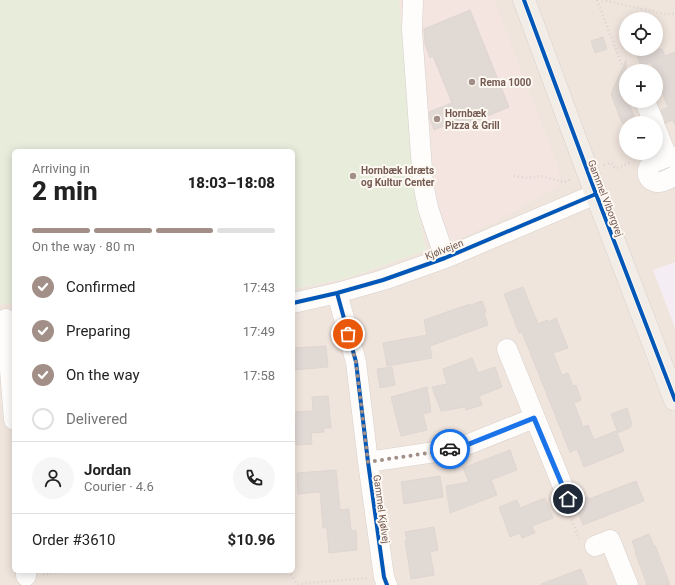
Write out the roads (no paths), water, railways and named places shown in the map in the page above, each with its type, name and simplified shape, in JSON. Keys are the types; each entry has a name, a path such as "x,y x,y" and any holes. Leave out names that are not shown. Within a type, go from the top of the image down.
{"main road":[{"name":"Gammel Viborgvej","path":"524,0 675,400"}],"street":[{"path":"413,0 412,30 423,183 428,208 445,258"},
{"path":"663,142 671,157 652,163 649,167 648,176 650,179 660,182 675,176"},
{"name":"Kjølvejen","path":"295,303 338,293 382,280 445,258 596,194"},
{"name":"Gammel Kjølvej","path":"338,293 356,362 368,462 385,581"},
{"path":"7,319 12,391"},
{"path":"507,349 568,499"},
{"path":"368,462 435,452 469,444 534,418"},
{"path":"595,546 610,540 628,585"}],"place":[{"name":"Rema 1000","path":"472,82"},
{"name":"Hornbæk Pizza & Grill","path":"437,119"},
{"name":"Hornbæk Idræts og Kultur Center","path":"353,176"}]}
